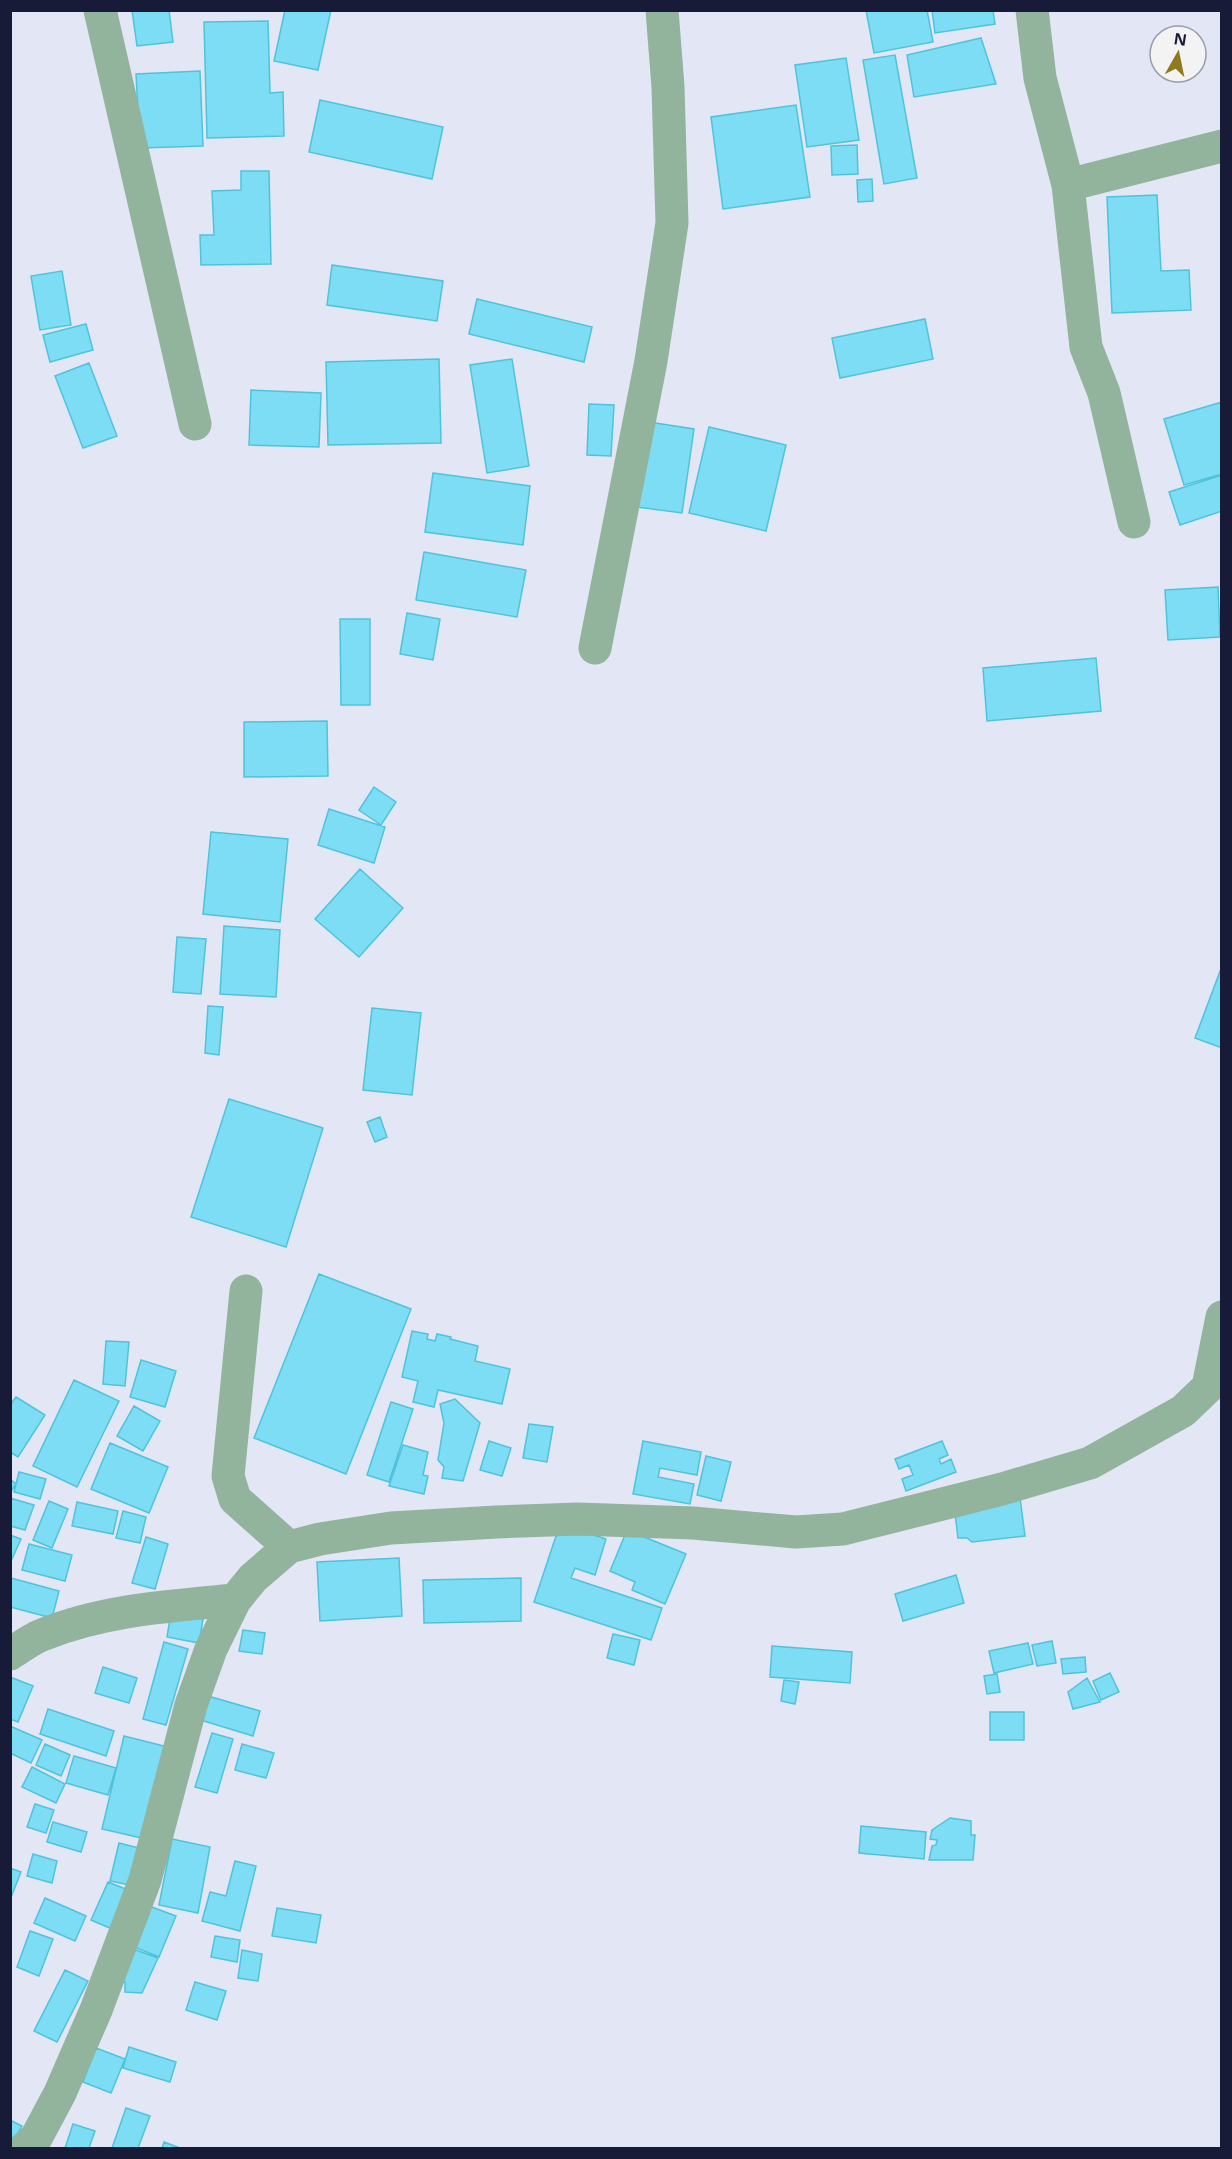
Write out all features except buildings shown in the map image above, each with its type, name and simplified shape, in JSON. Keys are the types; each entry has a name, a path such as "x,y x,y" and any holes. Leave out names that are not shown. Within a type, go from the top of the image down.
{"street":[{"path":"100,10 195,424"},
{"path":"595,648 651,361 672,223 668,87 662,10"},
{"path":"1032,10 1040,78 1068,185 1086,347 1104,393 1134,522"},
{"path":"1068,185 1221,146"},
{"path":"246,1291 228,1476 235,1499 289,1547"},
{"path":"25,2148 36,2138 60,2093 96,2010 146,1880 191,1706 211,1649 236,1600 253,1578 289,1547 320,1539 392,1528 509,1521 578,1519 682,1523 796,1532 843,1529 1002,1489 1090,1463 1183,1411 1208,1387 1221,1317"},
{"path":"10,1654 40,1636 87,1620 157,1607 236,1600"}]}
